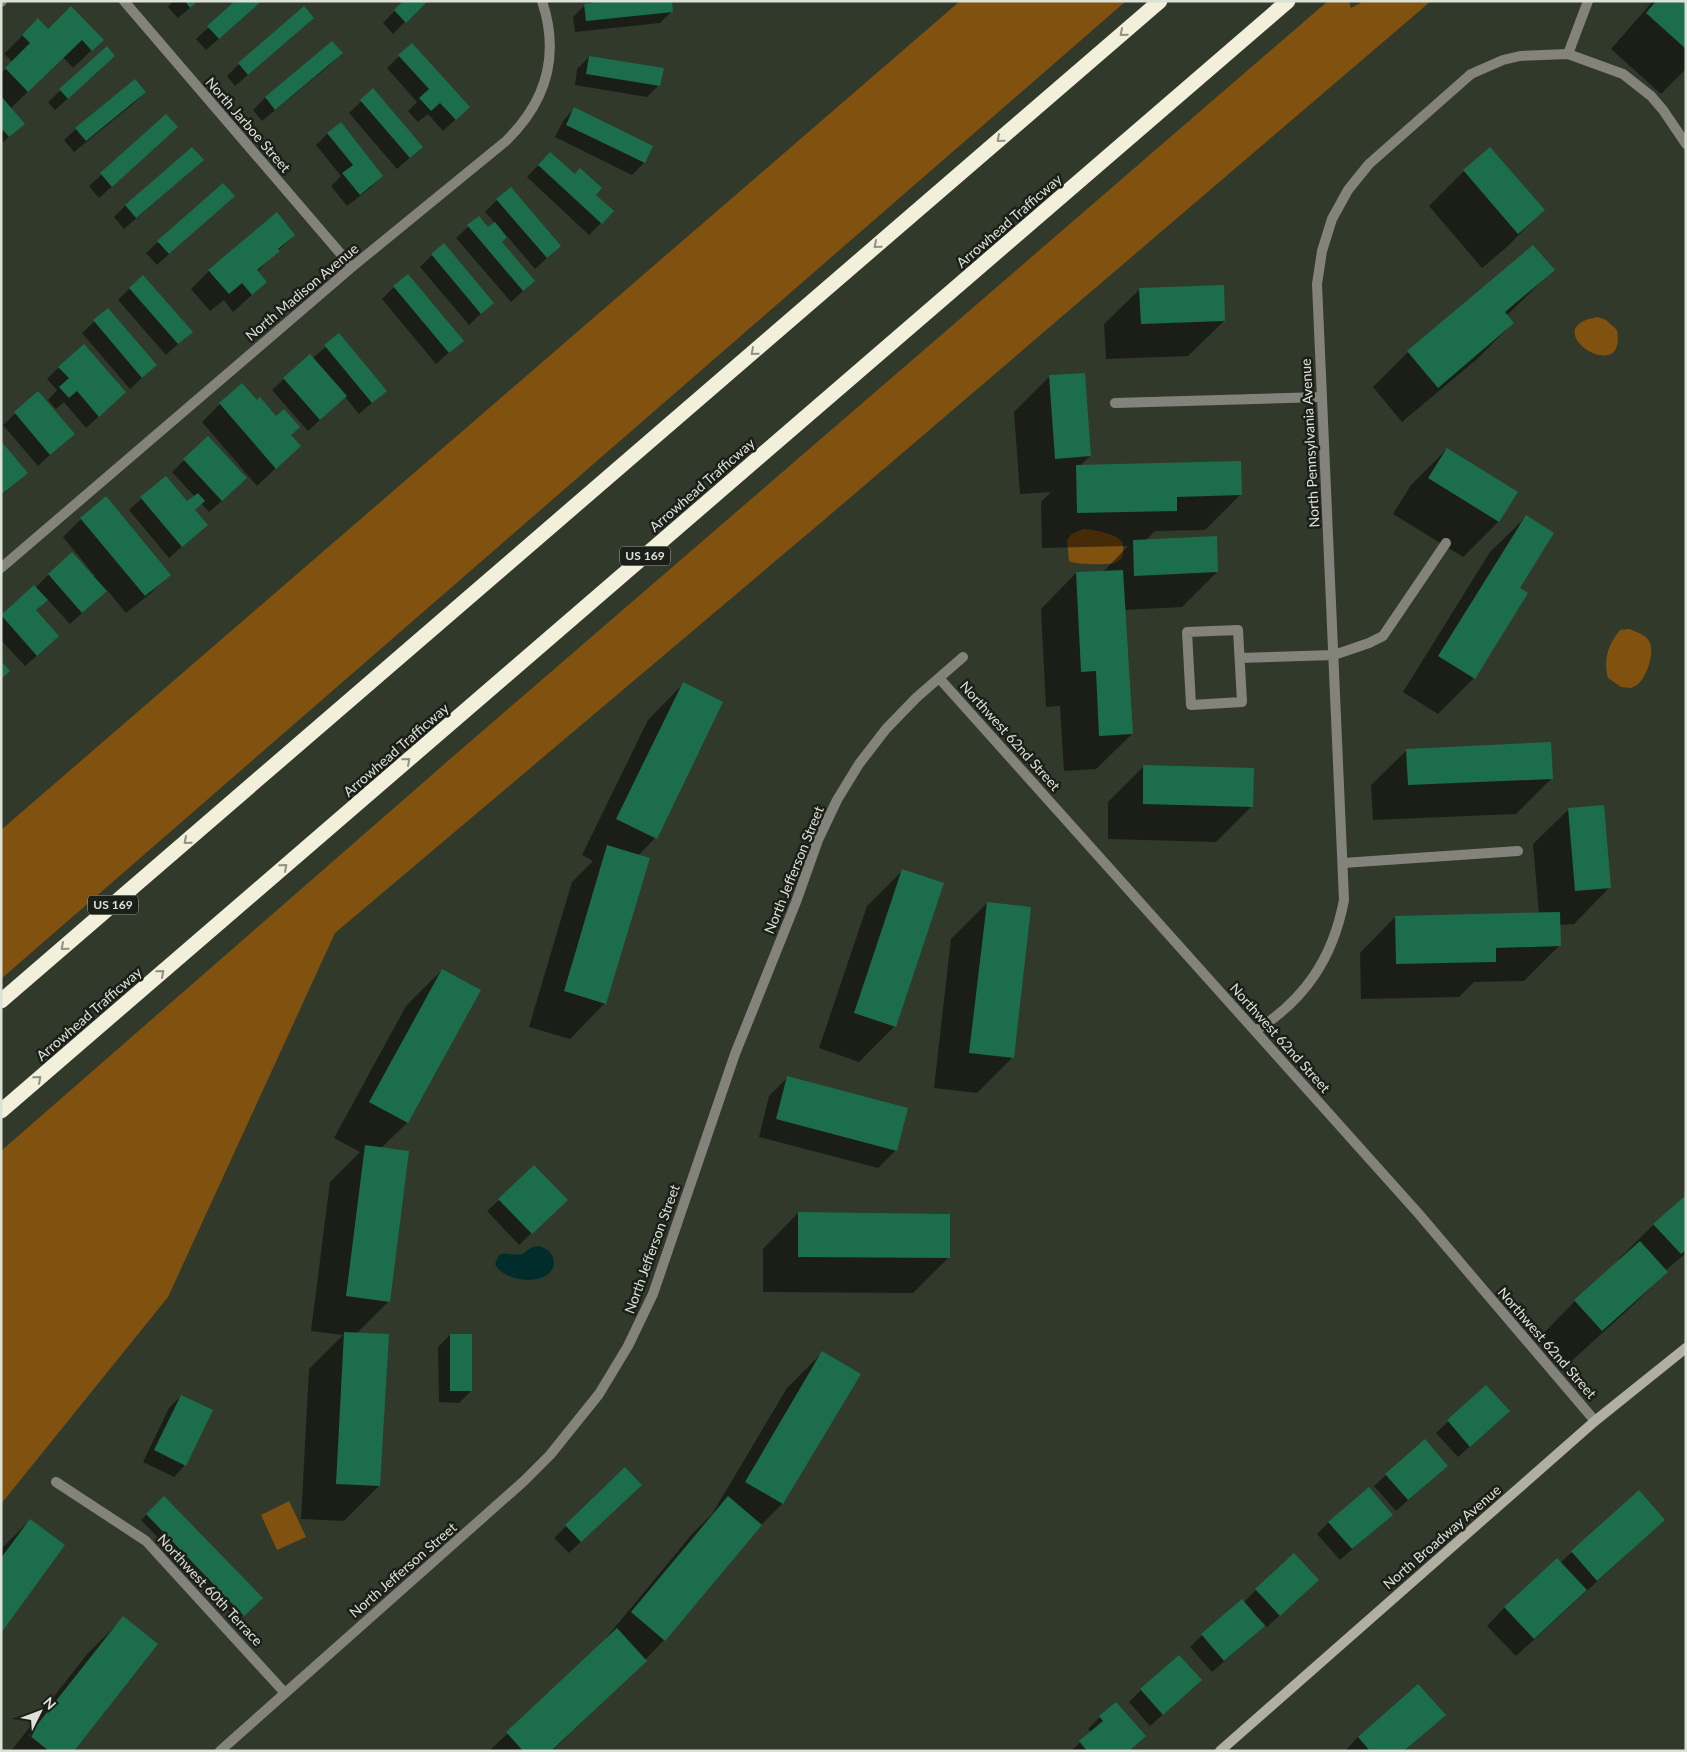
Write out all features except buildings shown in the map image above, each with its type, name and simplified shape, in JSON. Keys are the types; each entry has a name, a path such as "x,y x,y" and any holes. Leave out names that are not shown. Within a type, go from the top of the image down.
{"highway":[{"name":"US 169","path":"1,1001 1160,1"},
{"name":"Arrowhead Trafficway","path":"1,1111 1288,1"}],"street":[{"name":"North Jarboe Street","path":"124,1 352,267"},
{"name":"North Madison Avenue","path":"1,568 352,267 519,129 530,115 544,83 548,66 550,31 542,1"},
{"path":"1568,54 1588,1"},
{"name":"North Pennsylvania Avenue","path":"1255,1031 1278,1016 1310,984 1329,953 1344,900 1317,284 1322,251 1332,219 1348,190 1370,164 1472,74 1503,60 1520,56 1568,54 1623,74 1651,96 1686,144"},
{"path":"1115,403 1322,397"},
{"path":"1240,658 1334,655 1368,644 1382,636 1446,543"},
{"path":"1238,630 1240,658 1242,702 1191,705 1187,632 1238,630"},
{"name":"North Jefferson Street","path":"220,1751 524,1481 550,1454 599,1394 628,1346 653,1294 735,1054 796,902 818,840 837,800 859,764 886,729 916,698 963,658"},
{"name":"Northwest 62nd Street","path":"939,678 1418,1213 1595,1421"},
{"path":"1343,863 1518,851"},
{"name":"North Broadway Avenue","path":"1220,1751 1595,1421 1686,1348"},
{"name":"Northwest 60th Terrace","path":"56,1482 146,1541 285,1693"}],"shaded area":[{"path":"960,1 1126,1 1,979 1,830"},
{"path":"1328,1 1349,1 1351,8 1364,1 1431,1 824,520 335,933 168,1297 1,1504 1,1151 449,760"},
{"path":"1598,317 1606,320 1617,330 1617,347 1609,355 1598,355 1587,350 1578,341 1575,332 1580,323"},
{"path":"1083,529 1104,532 1120,539 1123,545 1122,558 1115,563 1105,564 1084,564 1069,561 1067,540 1072,534"},
{"path":"1629,629 1645,637 1651,645 1650,662 1646,673 1639,683 1631,688 1621,687 1608,678 1606,665 1610,647 1616,636 1620,630"},
{"path":"289,1501 306,1537 277,1550 261,1515"}],"water":[{"path":"537,1246 546,1249 554,1261 552,1270 542,1277 528,1280 512,1277 505,1274 495,1264 499,1255 522,1254"}]}
